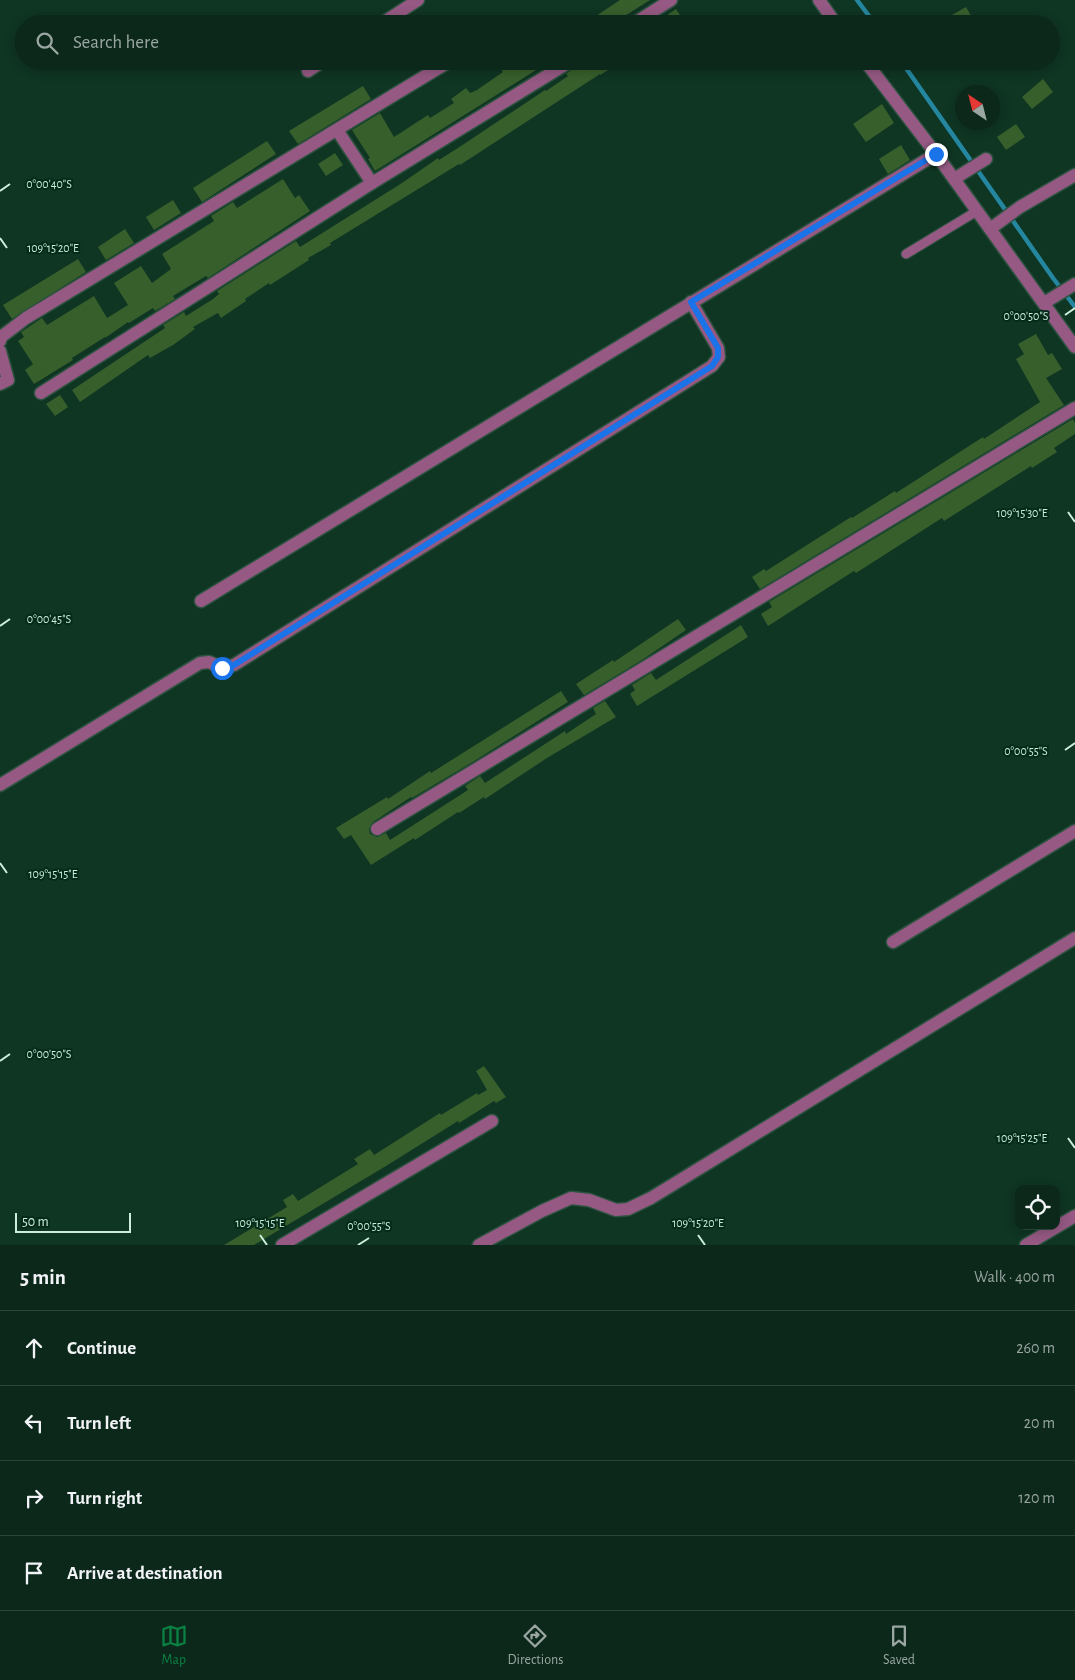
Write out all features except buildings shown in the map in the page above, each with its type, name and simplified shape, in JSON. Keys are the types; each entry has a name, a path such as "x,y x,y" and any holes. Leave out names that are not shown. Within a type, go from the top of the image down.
{"street":[{"path":"395,15 418,0"},
{"path":"647,15 671,0"},
{"path":"819,0 830,15"},
{"path":"0,341 1,337 26,318 435,70"},
{"path":"41,393 372,183 556,70"},
{"path":"872,70 936,154 977,212 995,225 1049,300 1075,347"},
{"path":"337,130 372,183"},
{"path":"201,601 936,154"},
{"path":"954,179 985,160"},
{"path":"995,225 1020,207 1075,175"},
{"path":"1049,300 1074,285"},
{"path":"0,785 200,663 209,662 222,668 234,665 712,366 718,357 718,348 691,302"},
{"path":"0,351 8,380 0,384"},
{"path":"377,829 1075,408"},
{"path":"893,942 1075,831"},
{"path":"479,1245 542,1211 571,1198 589,1200 616,1210 628,1209 651,1198 1075,938"},
{"path":"282,1245 492,1121"},
{"path":"1026,1245 1075,1216"}],"lane":[{"path":"906,254 977,212"}],"waterway":[{"path":"857,0 868,15"},
{"path":"907,70 1075,307"}],"route":[{"path":"222,668 234,665 712,366 718,357 718,348 691,302 936,154"}]}
